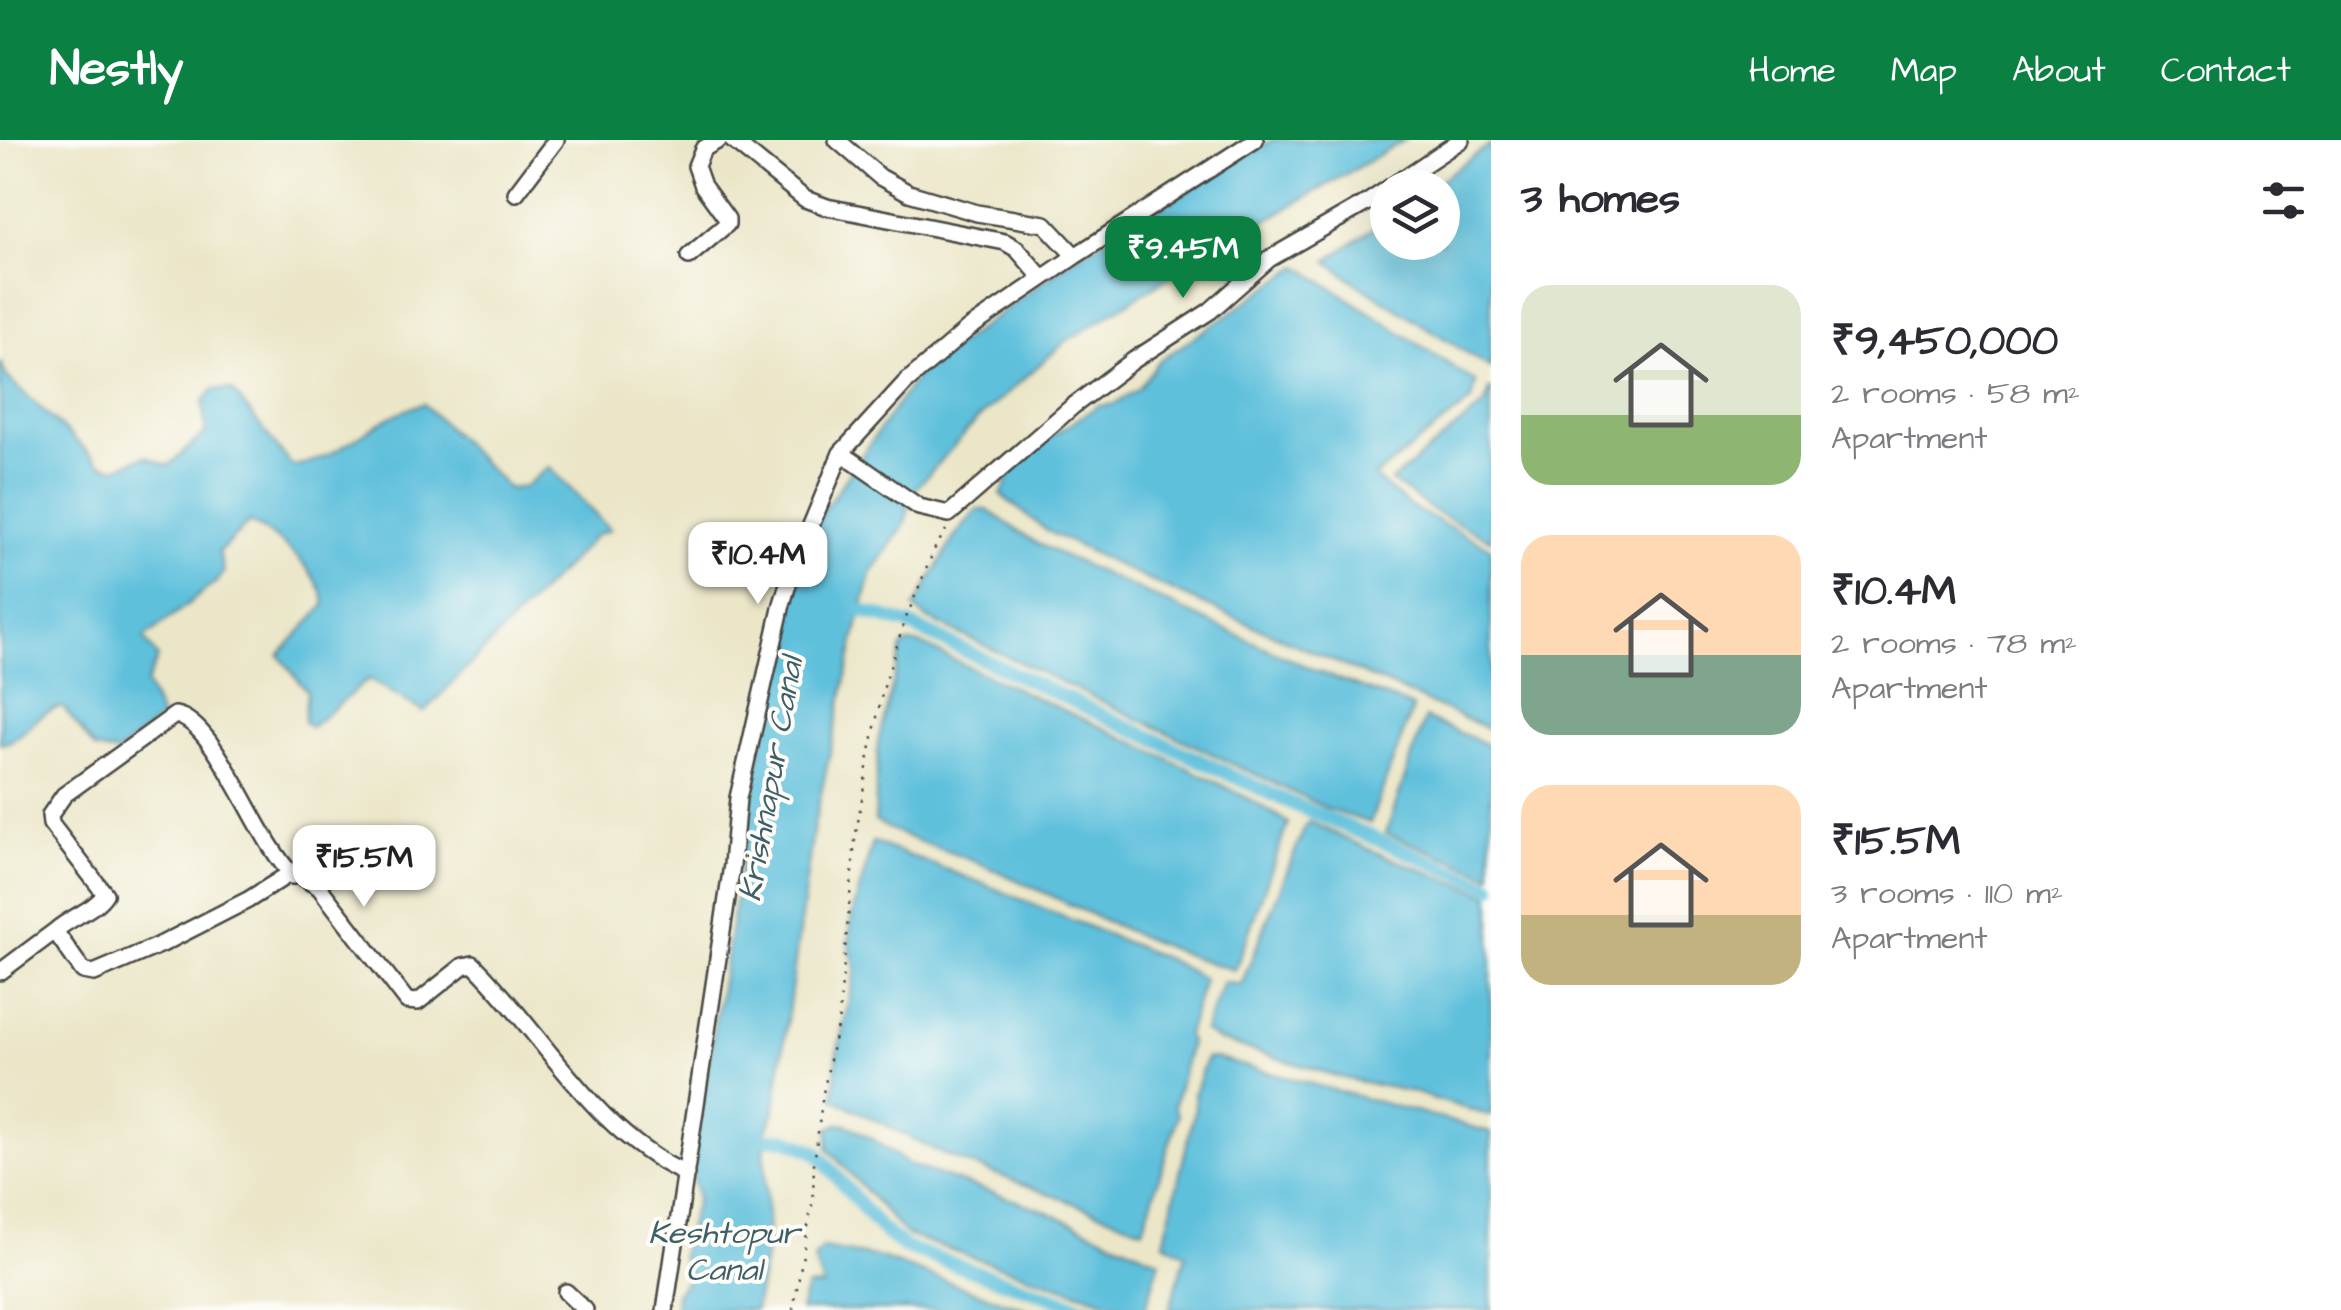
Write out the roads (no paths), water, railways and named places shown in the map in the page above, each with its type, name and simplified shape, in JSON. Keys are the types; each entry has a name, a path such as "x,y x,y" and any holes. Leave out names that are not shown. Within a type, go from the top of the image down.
{"street":[{"path":"516,194 556,140"},
{"path":"689,256 726,224 727,219 697,175 696,166 703,149 718,140"},
{"path":"732,140 804,199 1005,242 1017,249 1042,278"},
{"path":"837,140 880,177 909,193 976,212 1045,224 1075,256"},
{"path":"665,1310 732,866 738,798 792,572 848,458 905,383 968,329 1256,140"},
{"path":"848,458 919,507 949,514 1073,406 1134,360 1210,311 1269,258 1368,202 1461,140"},
{"path":"2,968 70,918 101,901 105,894 51,824 54,805 175,714 186,718 212,746 274,856 293,875 319,887 407,1001 418,1002 463,966 473,964 555,1061 633,1144 686,1174"},
{"path":"55,931 83,971 90,974 162,944 293,875"},
{"path":"566,1292 584,1310"}],"water":[{"name":"Keshtopur Canal","path":"1272,140 1405,140 1185,267 1065,342 978,419 912,493 905,524 871,574 813,830 775,1108 764,1139 768,1241 755,1310 675,1310 676,1294 690,1276 681,1256 697,1197 691,1170 793,572 826,507 919,373 1076,257"},
{"path":"1491,144 1491,368 1327,261 1370,230 1370,260 1460,260 1460,170 1454,170"},
{"path":"1299,266 1476,382 1472,400 1374,477 1411,507 1491,548 1491,730 1146,579 1047,531 1001,495 1011,473 1042,442 1098,406 1114,404 1139,388 1158,362"},
{"path":"0,361 7,377 101,464 116,468 145,456 168,466 206,432 203,402 214,389 232,390 292,466 326,456 389,418 424,404 509,489 524,487 549,467 610,530 596,535 424,712 369,679 311,727 304,722 307,691 279,655 325,605 322,593 296,556 249,522 219,552 224,572 216,582 144,638 158,658 146,683 161,718 117,753 95,749 63,707 53,709 9,742 0,744"},
{"path":"1491,388 1491,540 1437,513 1391,481 1484,405"},
{"path":"977,510 987,510 1038,544 1314,670 1413,707 1370,823 1328,809 926,618 914,608 955,536"},
{"path":"908,643 921,644 1141,746 1232,790 1288,823 1235,970 1142,937 875,821 878,742 902,647"},
{"path":"1425,718 1491,746 1491,876 1386,833"},
{"path":"1310,822 1375,852 1491,896 1491,1116 1412,1092 1343,1078 1218,1040 1204,1031 1223,982 1241,985"},
{"path":"873,842 1169,960 1204,979 1187,1035 1190,1042 1174,1107 1178,1116 1143,1229 945,1155 834,1099 837,1054 856,969 849,946 851,919"},
{"path":"1206,1058 1491,1132 1491,1310 1169,1310 1186,1254 1164,1242 1195,1109 1194,1094"},
{"path":"846,1124 871,1138 909,1165 1038,1208 1160,1261 1145,1310 1131,1310 906,1235 828,1149 829,1129"},
{"path":"822,1248 881,1258 1028,1310 800,1310 807,1287 823,1286 814,1259"}],"waterway":[{"path":"862,611 901,622"},
{"path":"908,624 1295,805 1491,887"},
{"path":"764,1139 786,1139 816,1152 880,1228 904,1247 1088,1310"}],"water label":[{"name":"Krishnapur Canal","path":"770,779"}]}
